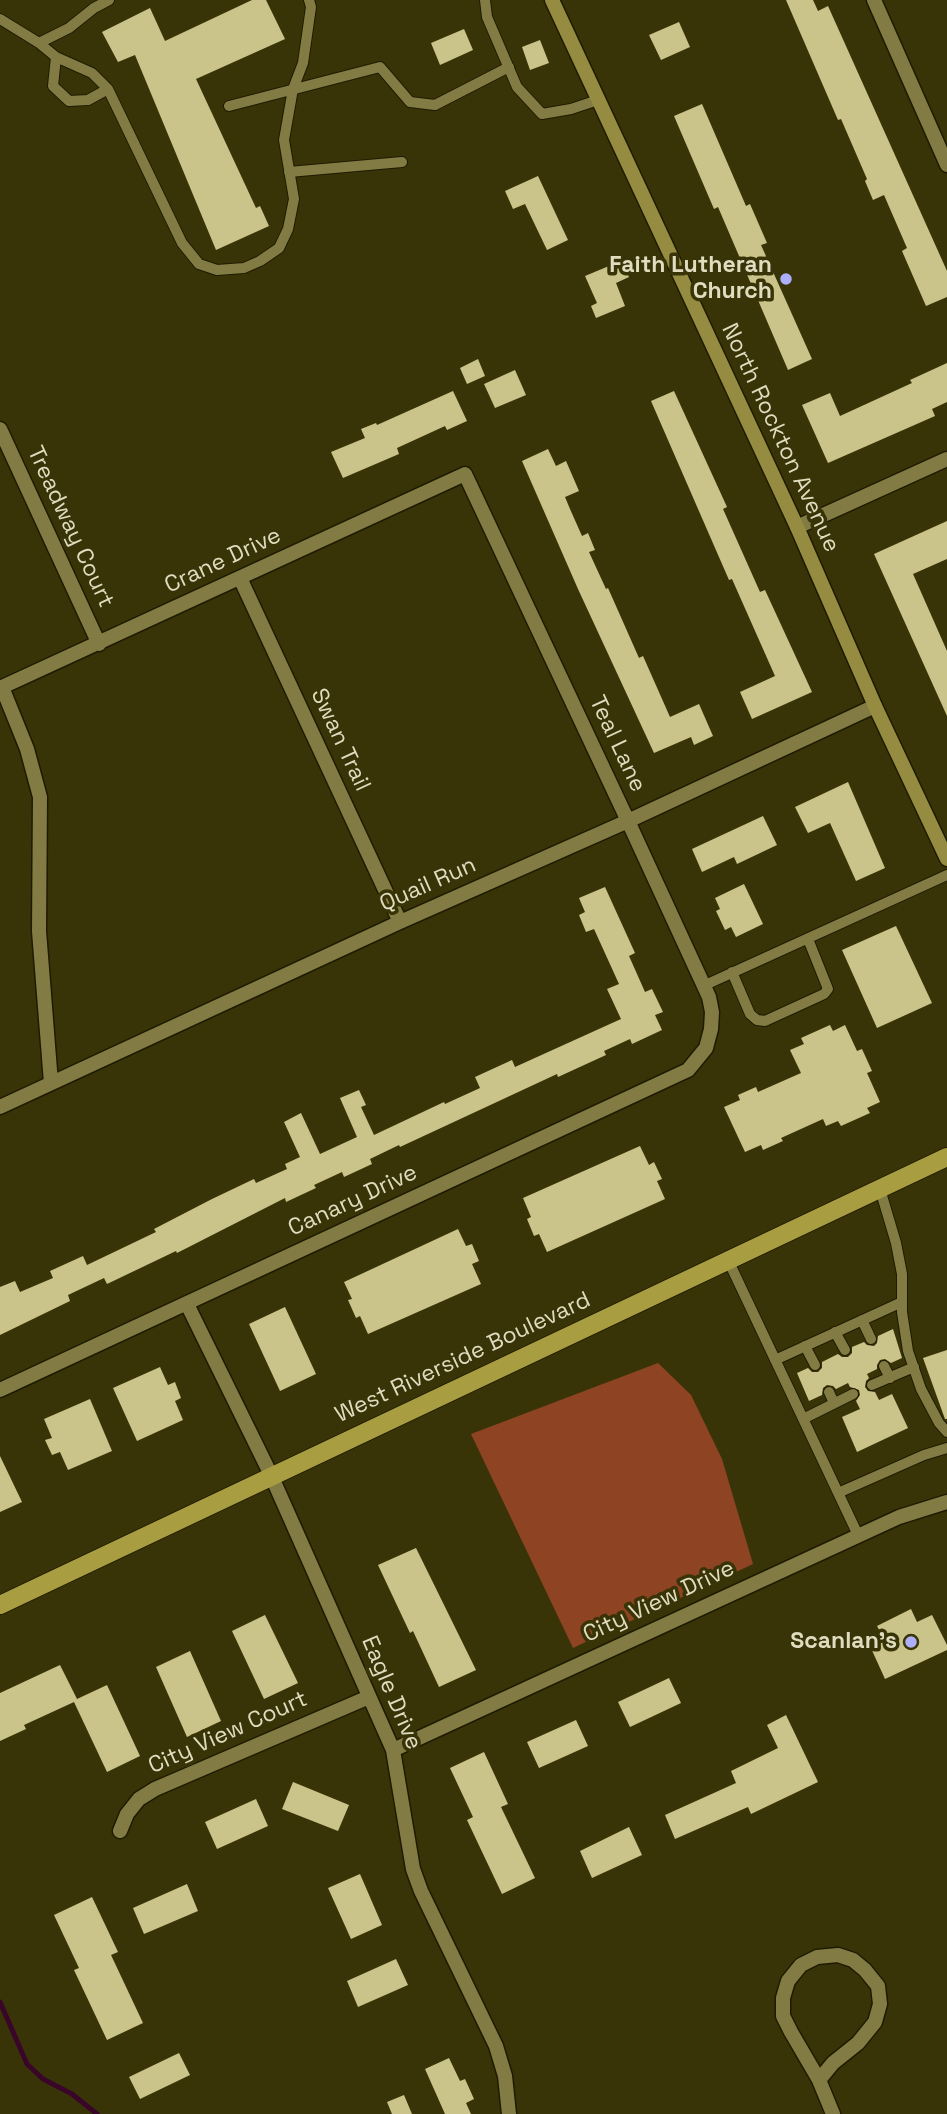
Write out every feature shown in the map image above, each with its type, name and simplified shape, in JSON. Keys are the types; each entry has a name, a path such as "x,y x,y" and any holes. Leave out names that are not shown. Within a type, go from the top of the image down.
{"main road":[{"name":"North Rockton Avenue","path":"552,0 797,527 875,706 947,859"},
{"name":"West Riverside Boulevard","path":"0,1605 271,1475 941,1162 947,1151"}],"street":[{"path":"874,0 944,149 947,165"},
{"name":"Treadway Court","path":"0,429 99,644"},
{"path":"797,527 947,460"},
{"name":"Crane Drive","path":"1,687 465,474"},
{"name":"Teal Lane","path":"465,474 704,986 712,1012 710,1037"},
{"name":"Swan Trail","path":"240,578 400,922"},
{"path":"1,687 27,749 40,797 39,931 51,1083"},
{"name":"Quail Run","path":"0,1107 875,706"},
{"name":"Canary Drive","path":"0,1390 680,1074 694,1066 710,1037"},
{"name":"Eagle Drive","path":"187,1304 271,1475 393,1750 414,1869 421,1891 496,2046 505,2076 509,2114"},
{"name":"City View Drive","path":"393,1750 858,1535 899,1517 947,1502"},
{"name":"City View Court","path":"120,1831 127,1814 139,1799 155,1789 369,1697"},
{"path":"819,2080 833,2063 858,2043 874,2022 880,2004 878,1986 865,1970 853,1960 838,1955 817,1957 801,1965 788,1982 783,1998 783,2015 819,2080 834,2114"}],"lane":[{"path":"39,43 69,28 109,0"},
{"path":"0,19 56,57 92,73 108,89 182,243 199,264 217,270 244,268 260,261 279,248 288,229 294,199 284,140 293,89 303,63 311,6 309,0"},
{"path":"485,0 487,17 517,86 542,114 571,109 598,100"},
{"path":"56,57 53,86 69,102 88,100 108,89"},
{"path":"229,106 380,67 410,102 435,105 509,67"},
{"path":"289,172 402,162"},
{"path":"704,986 947,875"},
{"path":"732,972 750,1014 757,1020 765,1021 824,994 828,989 808,939"},
{"path":"880,1189 896,1242 902,1274 902,1302 908,1351 921,1389 939,1423 947,1432"},
{"path":"728,1260 858,1535"},
{"path":"775,1360 902,1302"},
{"path":"862,1320 871,1339"},
{"path":"835,1332 845,1350"},
{"path":"805,1346 815,1365"},
{"path":"884,1366 890,1378"},
{"path":"872,1385 914,1367"},
{"path":"829,1392 834,1404"},
{"path":"803,1419 853,1394"},
{"path":"838,1493 924,1455 947,1448"}],"shaded area":[{"path":"658,1363 691,1395 722,1459 753,1564 573,1648 471,1434"}],"building":[{"path":"252,0 266,0 285,39 196,79 256,208 260,206 269,226 216,250 135,55 118,62 102,32 150,8 165,41"},
{"path":"786,0 813,0 818,11 828,6 947,271 947,297 926,306 902,251 907,248 884,195 873,200 865,181 867,179 841,119 838,120"},
{"path":"679,22 690,47 661,60 649,35"},
{"path":"464,29 473,50 440,65 431,43"},
{"path":"540,40 549,63 530,70 522,47"},
{"path":"702,104 746,206 750,204 767,243 761,245 812,359 788,370 718,207 714,209 674,116"},
{"path":"538,176 568,240 547,250 525,204 513,209 505,191"},
{"path":"621,261 629,277 616,283 625,306 596,318 591,306 597,303 585,276"},
{"path":"478,359 485,376 467,384 460,368"},
{"path":"947,363 947,402 932,409 935,416 828,463 802,405 830,393 840,416 912,383 910,380"},
{"path":"515,370 526,395 495,408 484,384"},
{"path":"453,391 467,421 447,430 445,426 397,448 399,454 343,478 331,452 365,438 361,429 376,423 377,425"},
{"path":"674,391 727,507 723,509 760,592 765,590 812,692 752,719 740,692 775,676 732,579 729,580 651,401"},
{"path":"548,449 556,466 566,461 579,491 565,497 582,536 588,533 595,550 589,552 639,658 643,656 670,717 699,704 713,736 694,745 691,737 654,753 522,461"},
{"path":"947,521 947,559 913,574 947,651 947,716 874,554"},
{"path":"848,782 885,868 856,881 830,823 808,833 795,807"},
{"path":"763,816 777,845 737,864 734,857 702,872 692,849"},
{"path":"744,884 763,924 736,937 731,927 725,930 716,911 720,909 715,898"},
{"path":"605,887 635,953 629,956 645,992 652,989 663,1012 655,1015 662,1030 632,1044 630,1039 604,1051 606,1055 558,1077 557,1074 400,1147 399,1145 370,1159 372,1164 344,1177 342,1172 286,1202 285,1198 177,1253 176,1251 107,1284 104,1278 68,1295 70,1301 0,1335 0,1287 15,1281 20,1292 53,1278 50,1271 83,1256 87,1265 156,1232 154,1229 212,1199 254,1179 256,1183 287,1169 285,1164 300,1157 284,1122 301,1113 320,1154 357,1137 340,1098 359,1090 366,1105 361,1107 374,1135 480,1088 475,1077 512,1060 515,1067 621,1019 607,989 619,984 594,929 586,932 579,915 585,912 579,898"},
{"path":"896,926 932,1003 877,1028 842,950"},
{"path":"830,1025 833,1031 845,1025 857,1051 862,1049 872,1071 867,1073 880,1102 867,1108 870,1113 841,1126 838,1121 826,1126 823,1119 781,1138 783,1141 763,1150 761,1145 745,1152 724,1107 740,1100 738,1095 756,1087 758,1092 801,1073 790,1050 804,1044 801,1038"},
{"path":"640,1146 649,1165 654,1162 662,1179 657,1181 665,1199 547,1252 539,1234 534,1236 527,1219 531,1217 523,1198"},
{"path":"458,1229 466,1246 472,1244 479,1261 472,1264 481,1284 368,1334 360,1316 356,1318 348,1300 352,1299 344,1282"},
{"path":"285,1307 316,1374 280,1391 249,1324"},
{"path":"893,1329 902,1358 891,1363 885,1359 880,1360 877,1369 867,1374 869,1378 865,1387 868,1391 875,1392 879,1400 892,1394 908,1428 857,1452 842,1417 860,1409 856,1401 860,1395 859,1390 850,1387 848,1383 836,1389 827,1385 823,1388 822,1395 809,1401 797,1373 808,1368 812,1372 818,1372 822,1368 822,1362 838,1354 848,1357 852,1353 852,1347 864,1342 874,1346 878,1336"},
{"path":"947,1350 947,1419 945,1419 923,1358"},
{"path":"160,1367 168,1385 175,1382 181,1398 175,1401 183,1420 137,1441 113,1388"},
{"path":"90,1399 112,1451 68,1470 60,1452 52,1455 45,1440 52,1438 44,1419"},
{"path":"0,1456 22,1502 0,1512"},
{"path":"416,1548 476,1670 439,1687 378,1565"},
{"name":"Scanlan's","path":"911,1609 917,1622 932,1615 947,1650 885,1679 870,1646 884,1639 877,1626"},
{"path":"265,1615 298,1683 264,1699 232,1631"},
{"path":"190,1651 221,1721 187,1737 156,1667"},
{"path":"60,1665 77,1699 107,1685 140,1756 107,1772 74,1702 24,1725 26,1729 0,1741 0,1693"},
{"path":"669,1678 681,1703 630,1727 618,1702"},
{"path":"786,1715 818,1782 751,1814 748,1807 675,1839 665,1815 736,1783 731,1771 778,1748 767,1725"},
{"path":"576,1720 588,1746 539,1768 527,1742"},
{"path":"484,1752 508,1804 501,1807 535,1878 502,1894 467,1820 473,1817 450,1768"},
{"path":"293,1782 349,1805 338,1831 282,1809"},
{"path":"256,1799 268,1826 217,1849 205,1822"},
{"path":"629,1827 642,1855 592,1878 580,1851"},
{"path":"360,1874 382,1925 351,1939 328,1888"},
{"path":"187,1884 198,1911 144,1934 133,1908"},
{"path":"92,1897 118,1952 111,1955 143,2023 107,2040 74,1970 79,1968 54,1915"},
{"path":"396,1959 408,1985 358,2007 347,1981"},
{"path":"179,2053 190,2075 140,2099 129,2077"},
{"path":"449,2058 460,2081 465,2079 474,2099 466,2103 471,2114 445,2114 425,2069"},
{"path":"404,2095 412,2114 392,2114 387,2102"}],"waterway":[{"path":"0,2002 27,2064 43,2079 72,2094 97,2114"}],"place":[{"name":"Faith Lutheran Church","path":"786,279"},
{"name":"Scanlan's","path":"911,1642"}]}
